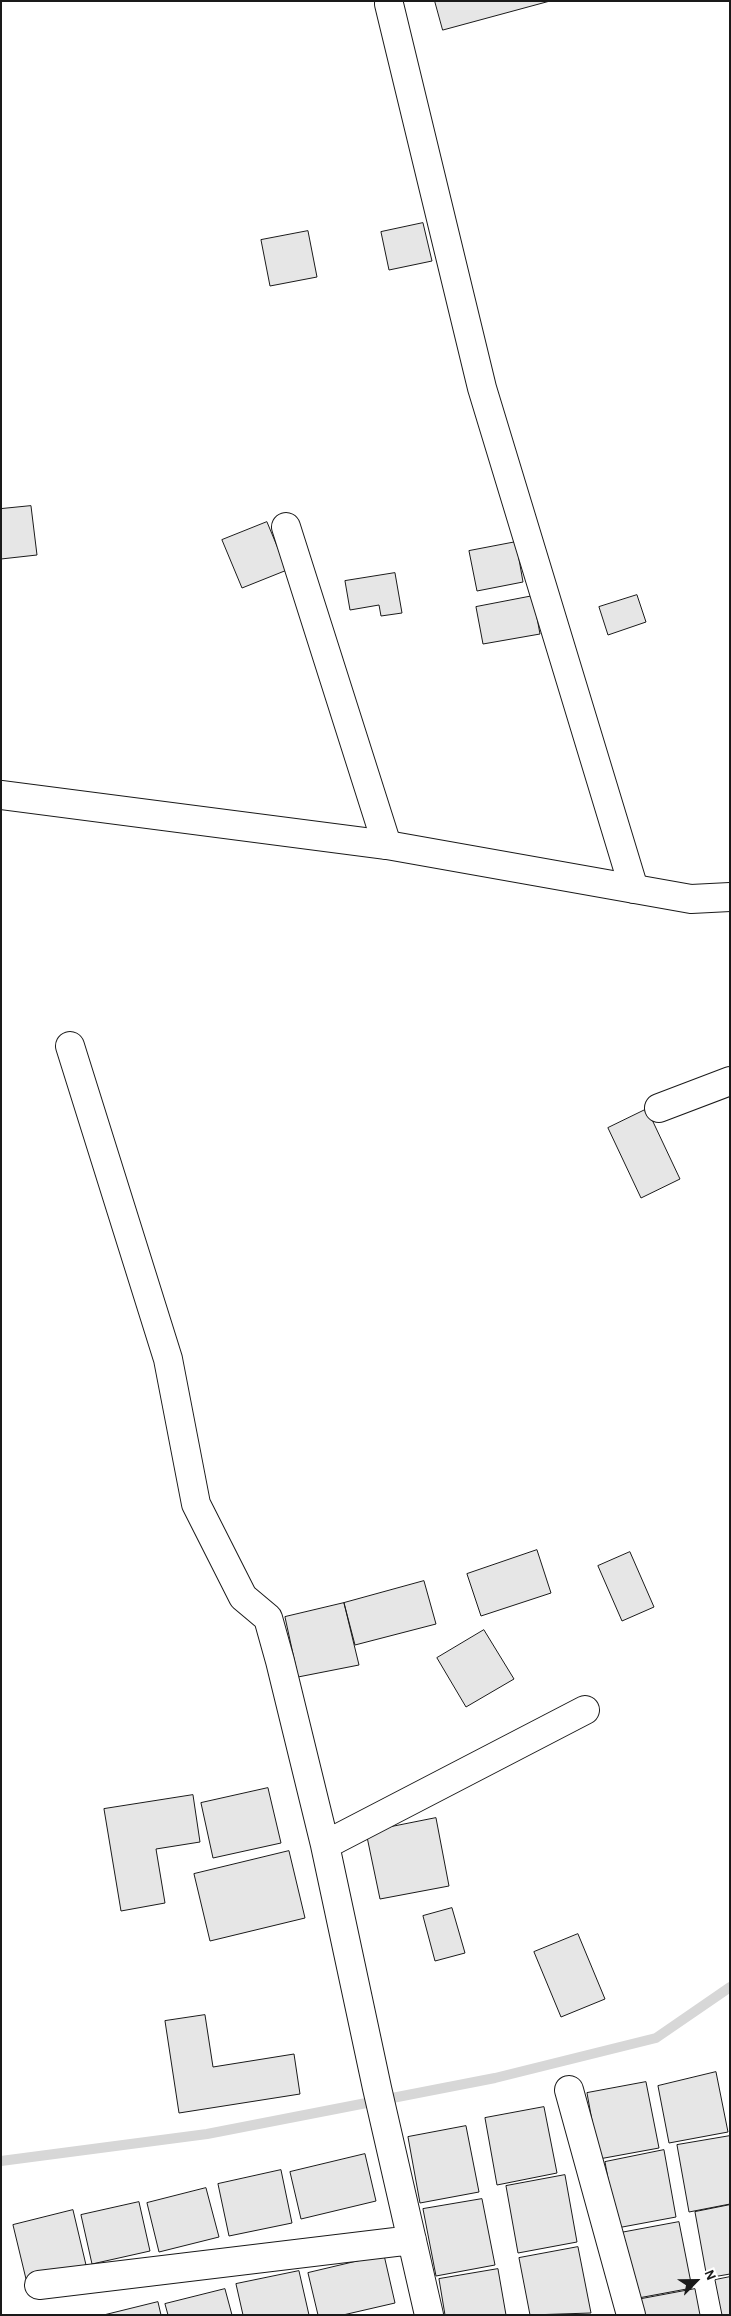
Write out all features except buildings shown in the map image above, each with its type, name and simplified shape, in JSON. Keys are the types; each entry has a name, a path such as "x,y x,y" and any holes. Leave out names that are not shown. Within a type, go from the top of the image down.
{"street":[{"path":"389,4 482,388 634,889"},
{"path":"286,527 388,845"},
{"path":"1,796 388,845 691,899 730,897"},
{"path":"70,1046 168,1359 196,1504 243,1597 268,1618 325,1844 377,2088 429,2315"},
{"path":"659,1108 730,1081"},
{"path":"325,1844 584,1710"},
{"path":"569,2090 631,2315"},
{"path":"39,2285 412,2240"}],"waterway":[{"path":"1,2161 207,2134 495,2078 656,2038 730,1987"}]}
